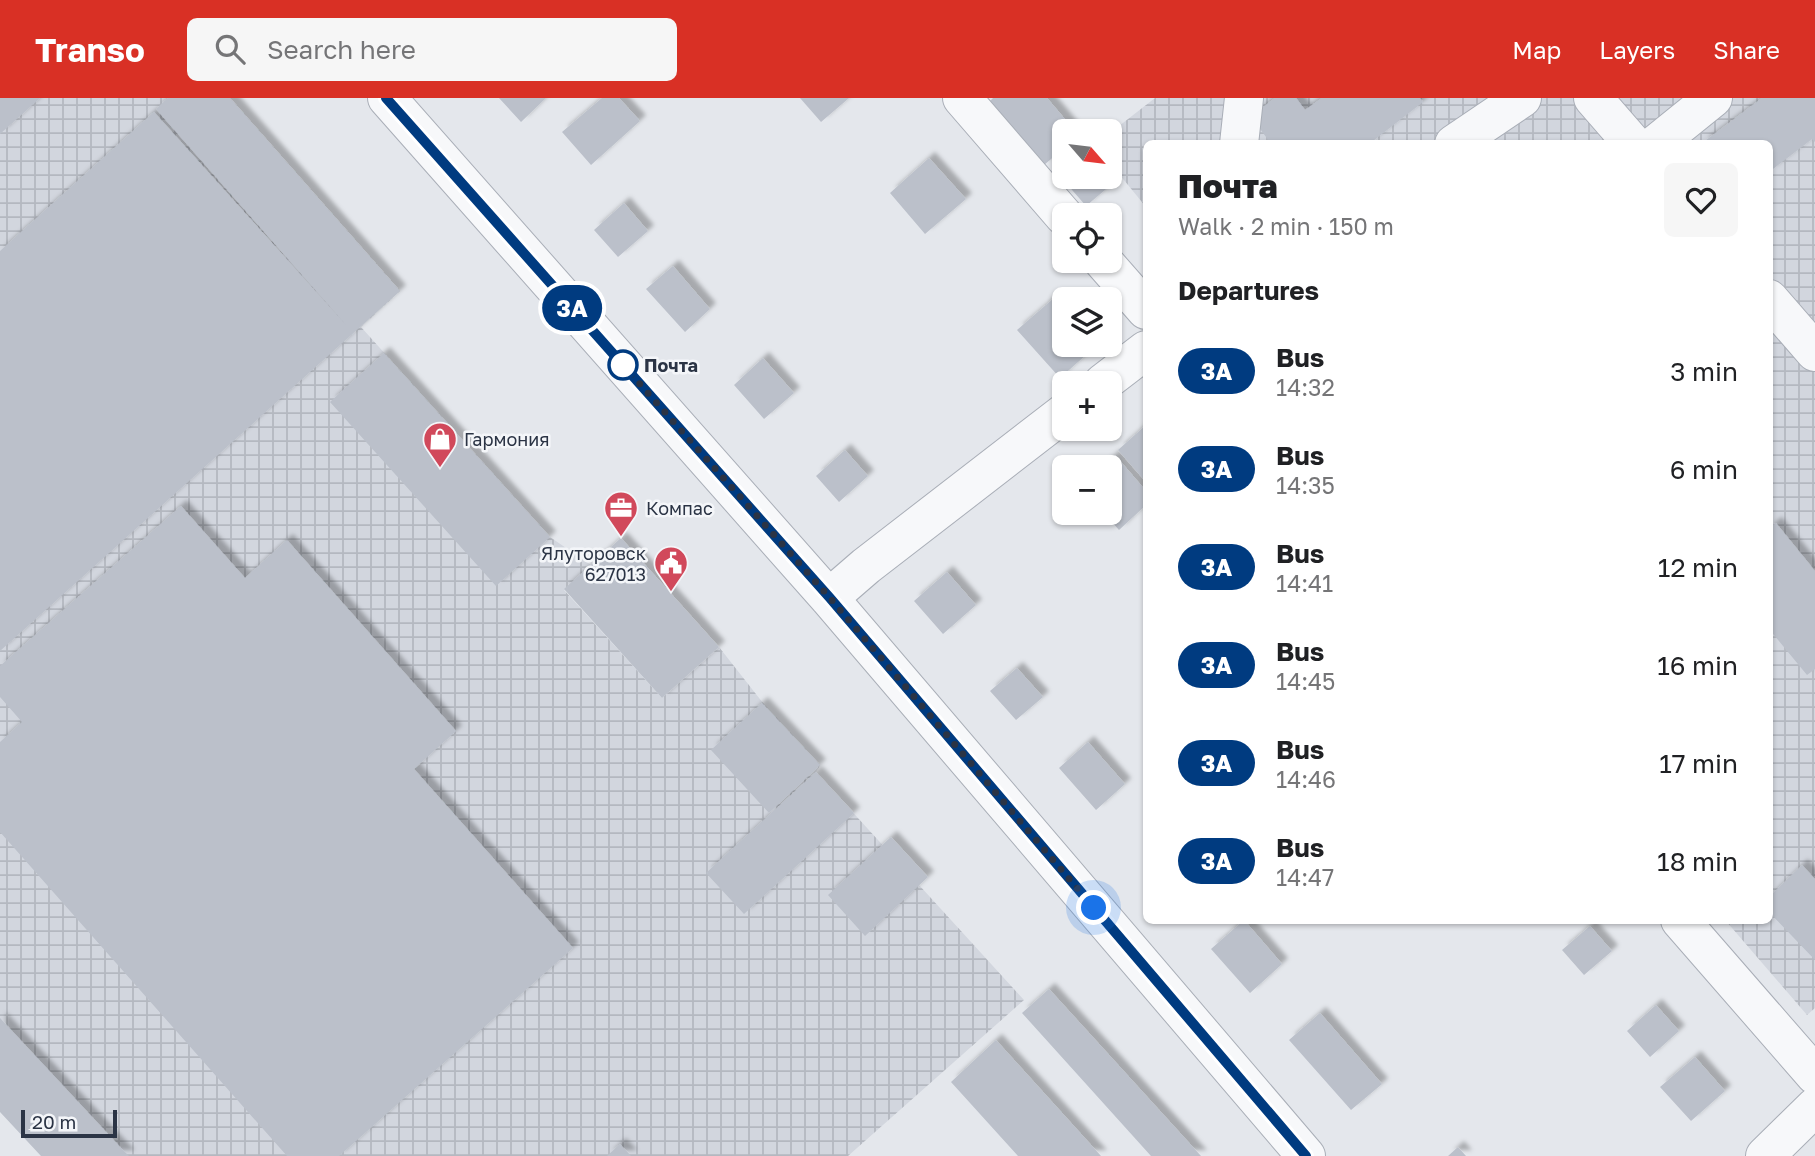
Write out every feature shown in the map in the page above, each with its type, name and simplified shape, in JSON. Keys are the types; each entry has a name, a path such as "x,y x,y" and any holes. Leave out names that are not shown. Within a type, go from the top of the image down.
{"street":[{"path":"387,98 830,598 1306,1156"},
{"path":"962,98 1053,203"},
{"path":"1239,140 1244,98"},
{"path":"1460,140 1522,98"},
{"path":"1592,98 1629,140"},
{"path":"1661,140 1713,98"},
{"path":"1114,273 1143,307"},
{"path":"1773,304 1815,352"},
{"path":"1119,371 1143,352"},
{"path":"830,598 866,566 1052,423"},
{"path":"1683,924 1815,1075"},
{"path":"1765,1156 1815,1107"}],"shaded area":[{"path":"0,98 230,98 400,291 361,327 550,537 591,565 564,590 662,698 719,647 763,703 820,765 816,772 1024,1000 848,1156 45,1156 0,1107"},
{"path":"1155,98 1815,98 1815,1008 1807,1015 1729,924 1773,924 1773,140 1143,140 1143,203 1122,178 1122,124"}],"building":[{"path":"0,98 40,98 0,134"},
{"path":"168,98 230,98 400,291 0,651 0,251 154,112 347,326 156,109"},
{"path":"499,98 546,98 521,122"},
{"path":"602,98 619,98 640,121 591,165 562,132"},
{"path":"800,98 849,98 821,122"},
{"path":"993,98 1047,98 1065,119 1052,119 1052,158 1044,165 990,101"},
{"path":"1275,98 1296,98 1305,110 1322,98 1420,98 1423,102 1374,140 1268,140 1251,116"},
{"path":"1762,98 1815,98 1815,142 1812,139 1773,169 1773,140 1706,140"},
{"path":"929,158 966,199 925,234 890,193"},
{"path":"1071,189 1106,189 1090,203 1083,203"},
{"path":"624,203 648,231 618,257 594,230"},
{"path":"673,266 710,309 685,332 646,289"},
{"path":"1052,300 1052,357 1084,357 1068,371 1054,371 1017,330"},
{"name":"Гармония","path":"384,353 550,537 496,586 330,402"},
{"path":"763,358 794,393 764,419 734,385"},
{"path":"1143,428 1143,479 1118,450"},
{"path":"845,450 868,476 839,502 816,476"},
{"path":"1122,463 1143,488 1143,508 1119,530 1115,525 1122,525"},
{"path":"181,506 245,578 287,540 456,731 414,769 573,948 339,1156 287,1156 0,832 0,742 22,722 0,697 0,666"},
{"path":"1776,523 1815,571 1815,669 1807,675 1773,634 1773,525"},
{"path":"621,538 719,647 662,698 564,589"},
{"path":"947,572 976,605 943,634 914,601"},
{"path":"1017,668 1043,697 1016,720 990,691"},
{"path":"762,703 820,765 769,813 711,750"},
{"path":"1088,742 1125,784 1096,810 1059,768"},
{"path":"816,772 854,813 744,914 706,873"},
{"path":"891,837 928,877 865,936 828,895"},
{"path":"1802,865 1815,879 1815,960 1773,916 1773,893"},
{"path":"1239,924 1247,924 1282,964 1250,993 1211,949"},
{"path":"1590,926 1612,951 1584,975 1562,950"},
{"path":"1049,989 1201,1156 1151,1156 1022,1013"},
{"path":"1656,1005 1679,1031 1650,1057 1627,1031"},
{"path":"1320,1013 1382,1084 1351,1110 1289,1040"},
{"path":"0,1018 129,1156 41,1156 0,1112"},
{"path":"996,1040 1101,1156 1018,1156 951,1082"},
{"path":"1695,1057 1725,1091 1691,1121 1660,1087"},
{"path":"620,1144 631,1156 607,1156"},
{"path":"1458,1147 1466,1156 1448,1156"}],"bus line":[{"name":"3А","path":"386,98 830,598 1306,1156"}],"place":[{"name":"Почта","path":"623,365"},
{"name":"Гармония","path":"440,469"},
{"name":"Компас","path":"621,538"},
{"name":"Ялуторовск 627013","path":"671,593"}],"route":[{"path":"623,365 830,598 1094,908"}]}
